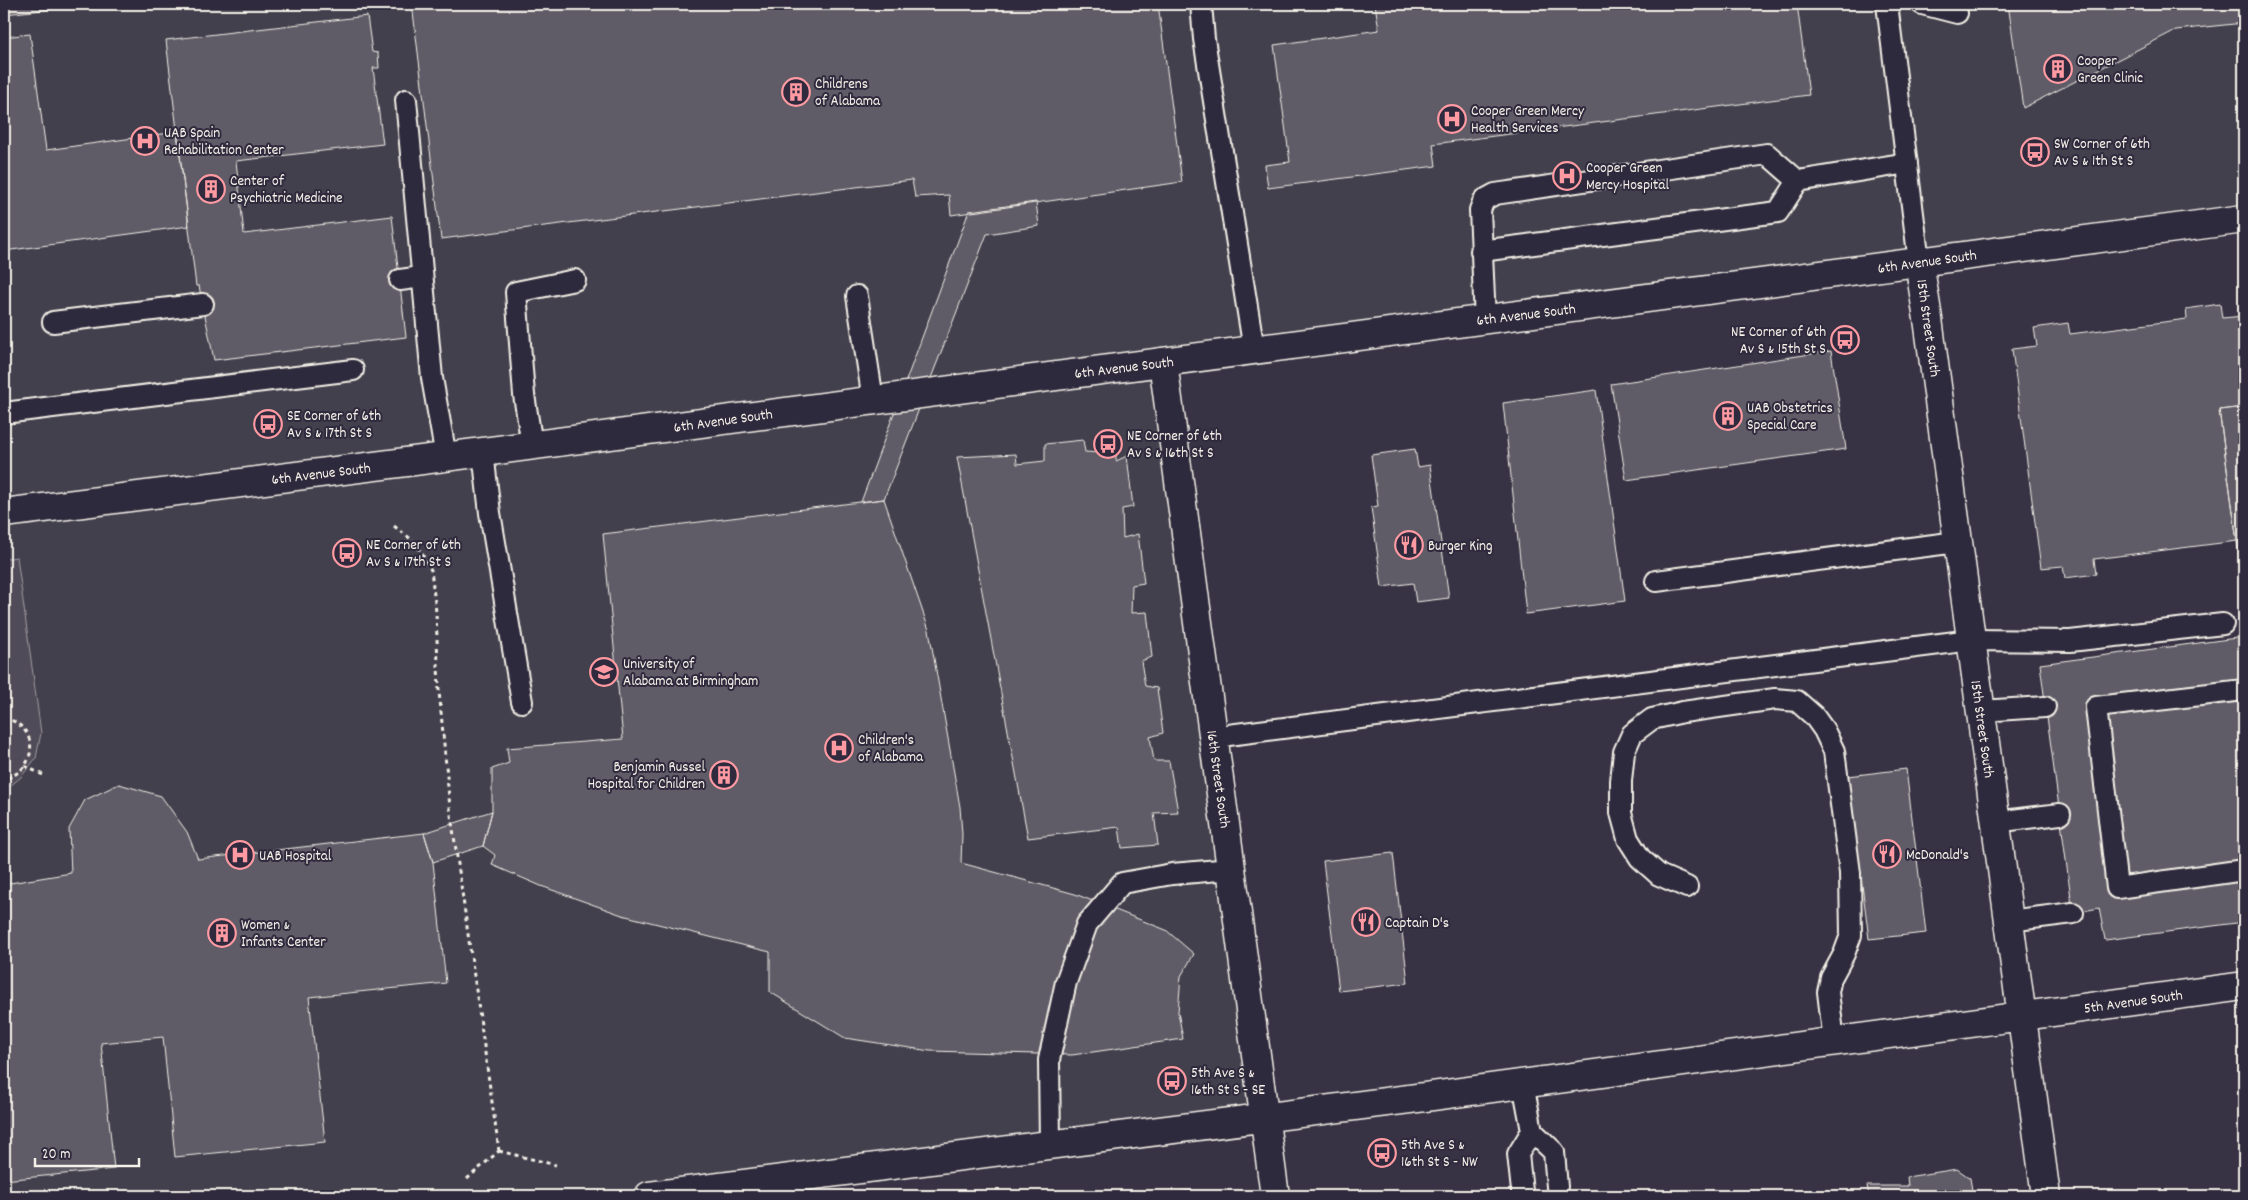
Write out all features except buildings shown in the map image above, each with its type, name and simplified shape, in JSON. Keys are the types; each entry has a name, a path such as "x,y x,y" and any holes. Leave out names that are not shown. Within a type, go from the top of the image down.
{"street":[{"name":"6th Avenue South","path":"4,513 532,446 2244,219"},
{"name":"15th Street South","path":"1919,262 2046,1196"},
{"name":"16th Street South","path":"1163,362 1275,1196"},
{"name":"5th Avenue South","path":"649,1196 1523,1083 2244,986"}],"lane":[{"path":"1201,4 1204,39 1254,350"},
{"path":"1887,4 1919,262"},
{"path":"1922,4 1957,13"},
{"path":"406,100 432,378 446,457"},
{"path":"1485,320 1480,210 1484,200 1494,194 1768,154 1798,181"},
{"path":"1481,251 1778,212 1798,181 1907,163"},
{"path":"400,280 422,277"},
{"path":"532,446 524,395 516,292 574,280"},
{"path":"857,296 873,400"},
{"path":"53,322 203,304"},
{"path":"4,413 353,370"},
{"path":"483,452 490,513 522,702"},
{"path":"1656,581 1957,542"},
{"path":"1213,737 1971,640 2070,641 2223,624"},
{"path":"2244,690 2096,707 2117,888 2244,870"},
{"path":"1687,887 1659,875 1640,858 1628,839 1621,813 1620,781 1624,752 1632,734 1652,719 1683,712 1775,699 1797,701 1814,716 1824,730 1834,750 1850,873 1851,935 1844,954 1831,978 1828,992 1834,1041"},
{"path":"1980,712 2045,707"},
{"path":"1995,822 2060,814"},
{"path":"1050,1144 1049,1060 1066,982 1088,924 1122,884 1172,874 1231,869"},
{"path":"2009,921 2073,913"},
{"path":"1523,1083 1532,1131 1554,1152 1558,1187"},
{"path":"1522,1191 1518,1154 1532,1131"}],"path":[{"path":"394,526 416,544 431,570 436,612 439,691 450,808 499,1151"},
{"path":"4,718 19,725 26,732 31,751 25,766 15,776 4,779"},
{"path":"25,766 45,776"},
{"path":"499,1151 556,1165"},
{"path":"467,1179 499,1151"}],"shaded area":[{"name":"University of Alabama at Birmingham","path":"4,4 2244,4 2244,219 1163,362 1264,1116 636,1196 4,1196"},
{"path":"17,557 41,733 36,758 21,777 4,791 4,559"}],"place":[{"name":"Cooper Green Clinic","path":"2058,69"},
{"name":"Childrens of Alabama","path":"796,92"},
{"name":"Cooper Green Mercy Health Services","path":"1452,119"},
{"name":"UAB Spain Rehabilitation Center","path":"145,141"},
{"name":"SW Corner of 6th Av S & 1th St S","path":"2035,152"},
{"name":"Cooper Green Mercy Hospital","path":"1567,176"},
{"name":"Center of Psychiatric Medicine","path":"211,189"},
{"name":"NE Corner of 6th Av S & 15th St S","path":"1845,340"},
{"name":"UAB Obstetrics Special Care","path":"1728,416"},
{"name":"SE Corner of 6th Av S & 17th St S","path":"268,424"},
{"name":"NE Corner of 6th Av S & 16th St S","path":"1108,444"},
{"name":"Burger King","path":"1409,545"},
{"name":"NE Corner of 6th Av S & 17th St S","path":"347,553"},
{"name":"University of Alabama at Birmingham","path":"604,672"},
{"name":"Children's of Alabama","path":"839,748"},
{"name":"Benjamin Russel Hospital for Children","path":"724,775"},
{"name":"McDonald's","path":"1887,854"},
{"name":"UAB Hospital","path":"240,855"},
{"name":"Captain D's","path":"1366,922"},
{"name":"Women & Infants Center","path":"222,933"},
{"name":"5th Ave S & 16th St S - SE","path":"1172,1081"},
{"name":"5th Ave S & 16th St S - NW","path":"1382,1153"}]}
